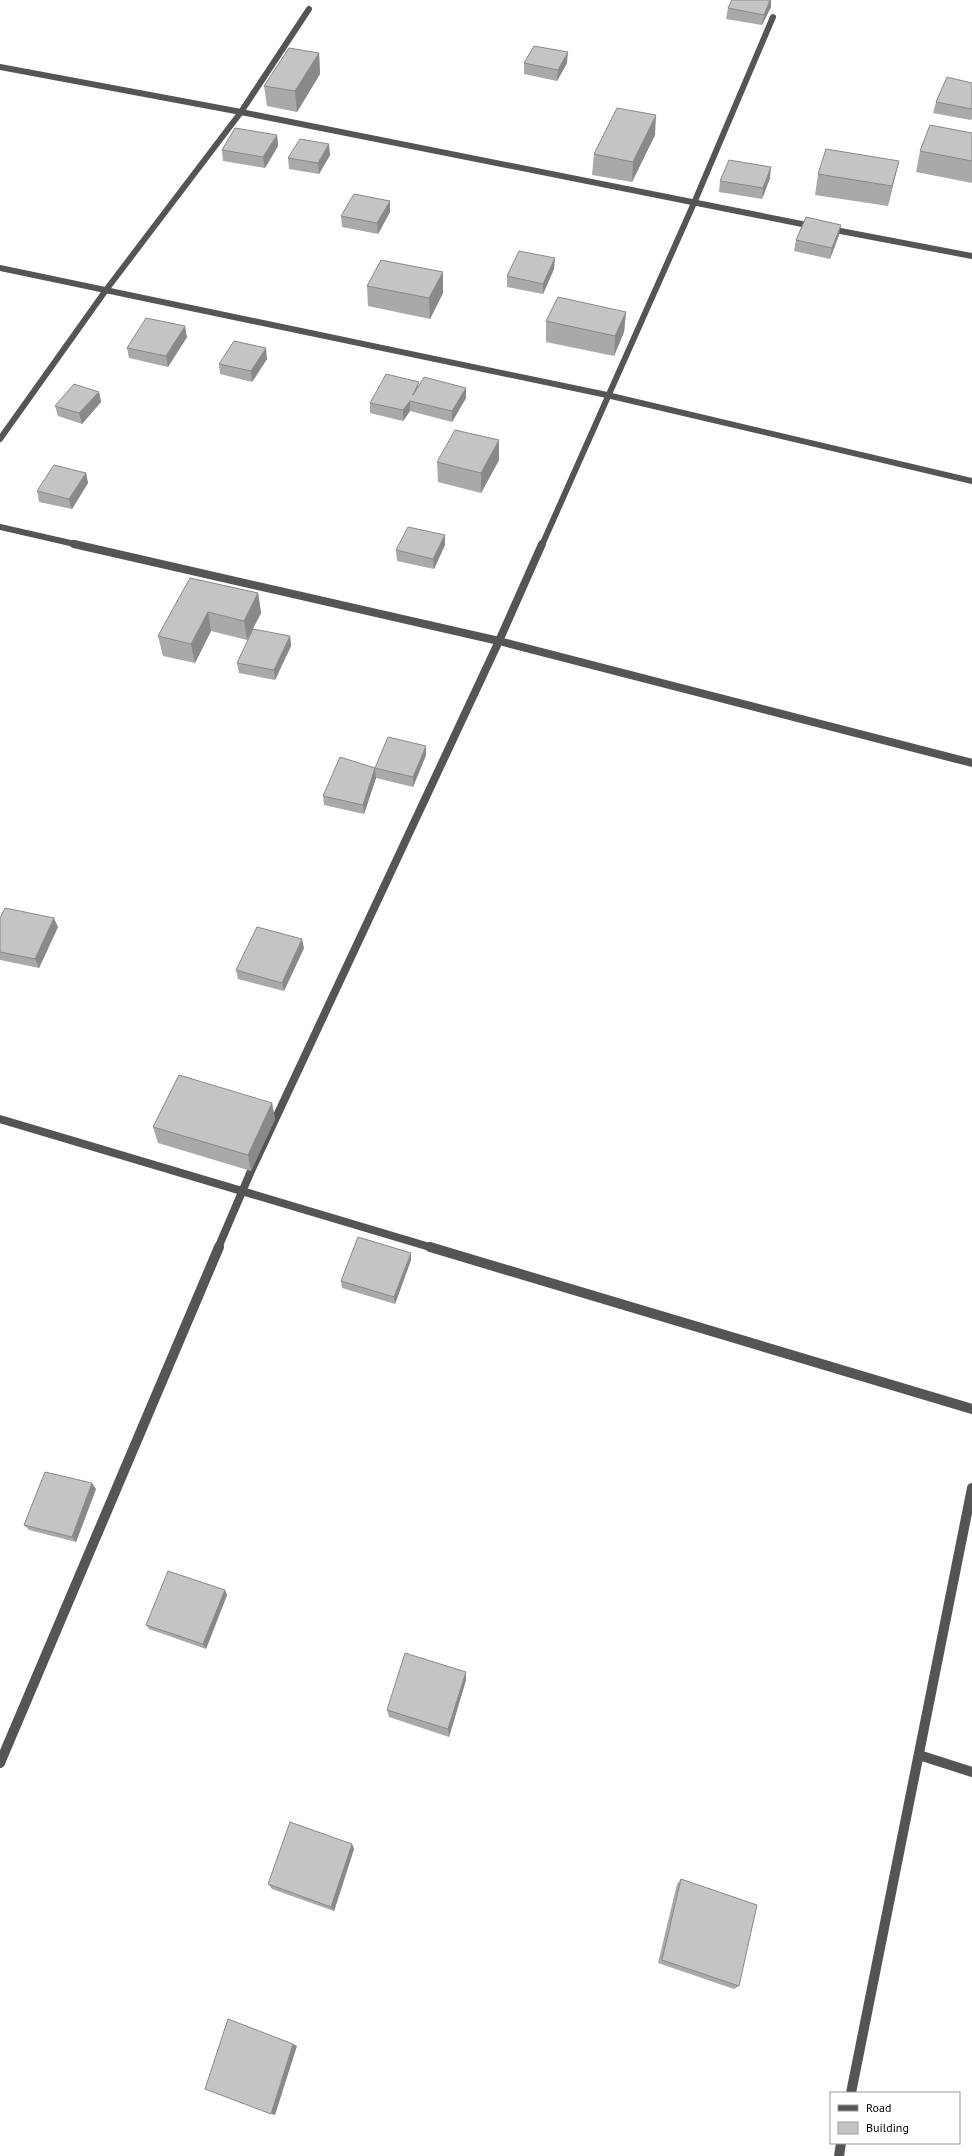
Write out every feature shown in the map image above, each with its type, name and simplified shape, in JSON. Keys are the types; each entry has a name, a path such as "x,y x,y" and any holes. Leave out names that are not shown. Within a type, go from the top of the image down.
{"street":[{"path":"0,439 106,290 241,112 309,9"},
{"path":"0,1762 243,1191 499,641 607,395 694,203 773,17"},
{"path":"0,67 241,112 818,227"},
{"path":"826,228 972,256"},
{"path":"0,268 607,395 972,481"},
{"path":"0,527 499,641 972,763"},
{"path":"0,1119 972,1409"},
{"path":"851,2092 972,1488"},
{"path":"919,1755 972,1772"},
{"path":"839,2156 841,2144"}],"building":[{"path":"732,0 770,0 764,15 728,8"},
{"path":"534,46 568,52 558,70 524,63"},
{"path":"289,48 319,53 295,91 264,86"},
{"path":"947,77 972,83 972,109 936,102"},
{"path":"617,108 656,115 633,162 594,154"},
{"path":"930,125 972,133 972,161 920,151"},
{"path":"235,128 277,135 263,157 222,150"},
{"path":"300,139 329,144 318,163 288,158"},
{"path":"826,149 899,161 892,186 818,174"},
{"path":"729,160 771,167 763,188 720,181"},
{"path":"354,194 390,201 377,223 341,216"},
{"path":"806,217 841,225 832,248 796,240"},
{"path":"519,251 555,258 543,284 507,276"},
{"path":"381,260 443,272 429,298 367,286"},
{"path":"558,297 626,312 615,336 546,321"},
{"path":"146,318 185,326 166,356 127,348"},
{"path":"234,341 266,348 251,371 219,364"},
{"path":"386,374 419,382 413,395 424,377 466,388 452,411 410,401 403,410 370,403"},
{"path":"74,384 99,392 79,413 55,406"},
{"path":"455,430 499,440 481,473 437,462"},
{"path":"54,465 86,473 69,499 37,491"},
{"path":"408,527 445,535 433,559 396,550"},
{"path":"190,578 258,593 244,621 208,612 191,644 158,636"},
{"path":"253,629 290,636 274,670 237,663"},
{"path":"388,737 426,746 413,777 375,768"},
{"path":"340,757 375,768 363,805 323,796"},
{"path":"5,908 54,918 35,959 0,952 0,918"},
{"path":"257,927 302,939 282,983 236,970"},
{"path":"179,1075 272,1103 248,1155 153,1127"},
{"path":"358,1237 411,1253 394,1297 341,1281"},
{"path":"45,1472 92,1483 72,1537 24,1525"},
{"path":"168,1571 225,1590 203,1644 146,1625"},
{"path":"405,1653 466,1672 448,1729 387,1710"},
{"path":"290,1822 352,1844 331,1907 268,1884"},
{"path":"681,1879 757,1905 739,1986 662,1960"},
{"path":"228,2019 293,2044 271,2114 205,2089"}]}
